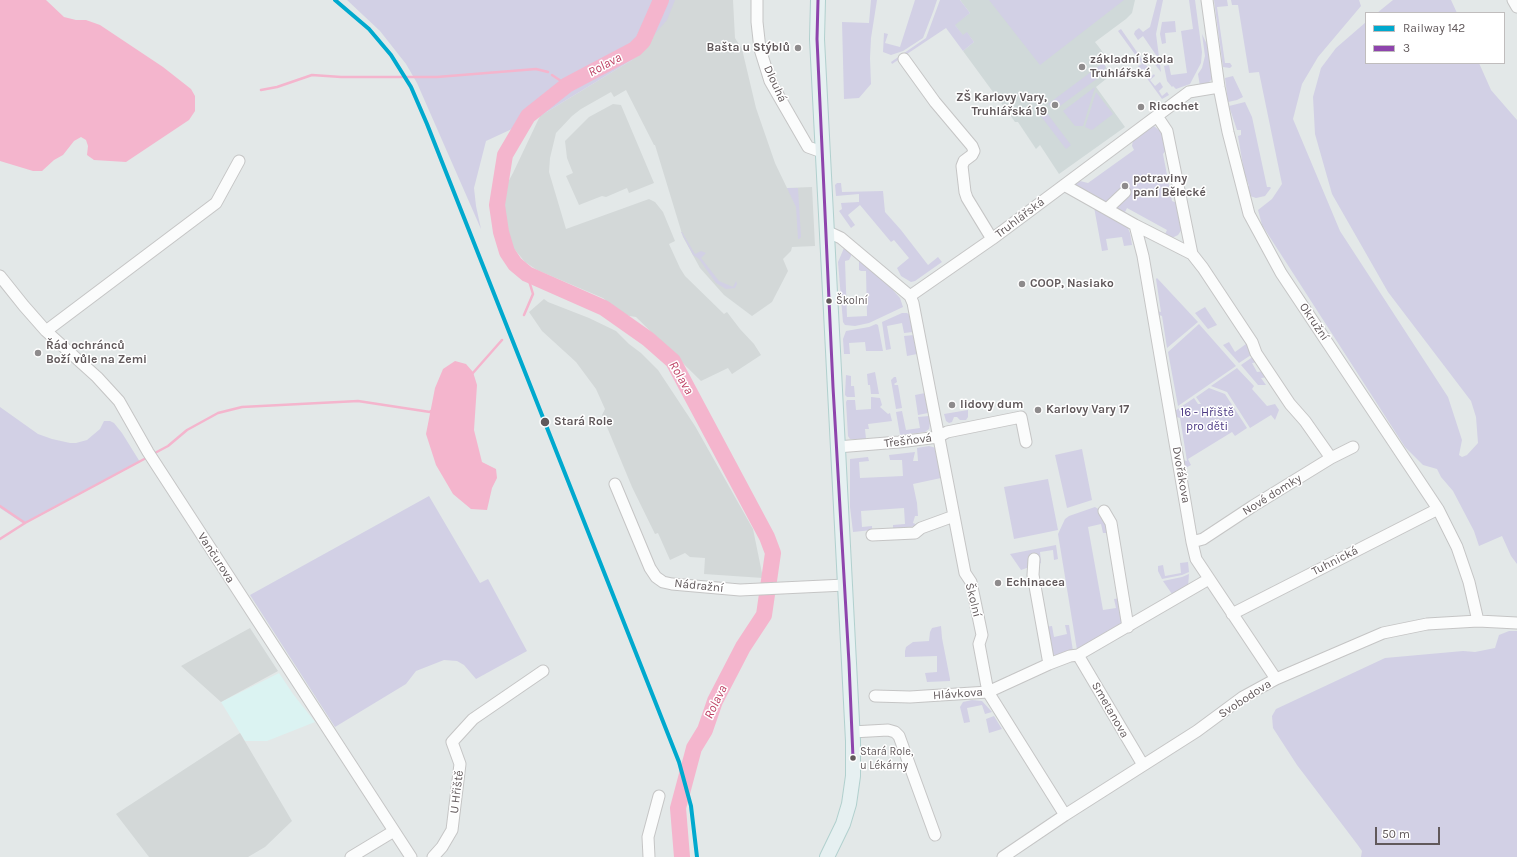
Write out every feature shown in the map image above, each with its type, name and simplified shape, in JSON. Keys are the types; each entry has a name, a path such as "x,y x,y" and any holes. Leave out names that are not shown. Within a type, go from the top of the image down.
{"main road":[{"path":"818,0 816,39 845,585 853,776 849,804 843,824 828,857"}],"street":[{"name":"Dlouhá","path":"757,0 757,22 760,49 770,80 808,147 822,152"},
{"name":"Okružní","path":"1207,0 1219,87 1228,132 1248,214 1281,273 1438,509 1457,547 1470,582 1478,621"},
{"path":"1513,0 1517,7"},
{"path":"904,59 935,102 972,146 974,151 972,155 964,161 962,166 966,198 992,239"},
{"name":"Truhlářská","path":"910,296 992,239 1189,92 1219,87"},
{"path":"1157,116 1168,131 1192,254"},
{"path":"46,331 216,203 239,162"},
{"path":"1064,185 1135,225 1192,254 1203,268 1252,342 1256,353 1290,404 1305,421 1331,458"},
{"path":"1107,209 1125,192"},
{"name":"Dvořákova","path":"1135,225 1143,256 1196,559 1276,679"},
{"path":"1172,243 1187,230"},
{"path":"826,231 841,238 910,296"},
{"name":"Vančurova","path":"0,276 46,331 97,377 119,402 148,452 411,857"},
{"name":"Školní","path":"910,296 913,303 965,573 971,582 982,635 979,644 988,692 1065,815"},
{"name":"Třešňová","path":"837,447 938,437 947,432 1021,417 1026,442"},
{"name":"Nové domky","path":"1192,542 1203,539 1331,458 1353,447"},
{"name":"Nádražní","path":"615,484 650,568 656,577 663,582 740,590 845,585"},
{"name":"Tuhnická","path":"1232,614 1438,509"},
{"path":"1104,511 1110,523 1128,627"},
{"path":"872,535 915,533 921,528 954,516"},
{"path":"1034,559 1033,575 1049,664"},
{"name":"Hlávkova","path":"875,696 910,697 988,692 1049,664 1070,656 1078,656 1209,579"},
{"name":"Svobodova","path":"1002,857 1197,731 1243,697 1276,679 1383,633 1427,624 1478,621 1517,623"},
{"name":"Smetanova","path":"1078,656 1143,765"},
{"name":"U Hřiště","path":"433,857 442,847 452,830 460,764 452,742 473,719 543,671"},
{"path":"852,732 888,730 895,732 900,736 935,835"},
{"path":"648,857 648,837 659,796"},
{"path":"351,857 394,831"}],"shaded area":[{"path":"0,0 46,0 64,17 76,20 86,20 100,25 163,67 191,89 195,96 195,111 189,120 126,162 94,160 87,155 88,146 86,140 81,137 74,141 63,155 54,160 42,171 33,171 0,161"},
{"path":"665,0 733,0 735,38 742,49 756,108 775,163 787,188 812,187 815,246 792,247 791,251 783,259 788,271 772,302 752,316 724,295 700,268 683,237 655,145 626,90 614,97 611,92 581,109 556,133 550,158 549,172 566,229 649,199 655,202 663,212 675,241 669,244 685,276 724,314 727,312 754,344 761,355 732,374 728,368 701,381 636,317 623,315 603,298 537,270 525,262 511,245 504,215 504,200 507,184 540,116 632,60"},
{"name":"ZŠ Karlovy Vary, Truhlářská 19","path":"960,0 1135,0 1132,13 1095,42 1108,59 1103,63 1111,75 1096,87 1125,127 1059,174 1040,145 1036,149 1018,122 1015,122 963,51 974,42 967,33 963,36 954,24 970,13"},
{"path":"613,104 621,105 654,183 629,193 627,188 606,197 602,196 579,205 566,176 573,173 567,158 565,141 589,117"},
{"path":"544,299 616,331 658,370 695,426 753,529 763,578 704,574 705,558 690,557 685,553 670,560 658,533 655,534 632,487 602,415 605,409 596,389 576,362 542,331 529,312"},
{"path":"455,361 466,364 473,372 477,385 474,430 482,462 496,469 497,478 492,488 487,510 471,509 453,494 436,465 426,434 435,388 443,369"},
{"path":"250,628 278,671 221,702 181,666"},
{"path":"279,673 315,722 267,741 245,741 221,702"},
{"path":"240,733 292,821 265,847 248,857 149,857 116,814"}],"green space":[{"path":"347,0 675,0 667,20 632,60 540,116 486,141 474,188 481,229 417,83 406,64 380,31"},
{"path":"871,0 877,0 871,38 871,84 859,98 844,99 842,22 869,23"},
{"path":"915,0 937,0 923,38 903,51 891,55 883,52 884,33 888,34 885,43 900,47"},
{"path":"940,0 960,0 970,13 955,25 963,35 967,32 974,42 963,51 946,28 892,64 891,62 926,38"},
{"path":"989,0 1124,0 1040,65"},
{"path":"1157,0 1163,0 1156,34 1161,72 1153,62 1158,58 1143,36 1138,40 1134,34 1139,28 1143,32 1150,27"},
{"path":"1189,0 1195,0 1202,52 1201,63 1190,84 1176,89 1167,81 1164,66 1169,65 1171,75 1187,73 1181,31 1193,29"},
{"path":"1214,0 1227,0 1228,6 1217,7 1225,63 1230,63 1232,66 1230,68 1223,67"},
{"path":"1231,0 1359,0 1361,6 1318,57 1302,84 1293,119 1340,231 1448,397 1462,440 1459,455 1462,457 1467,455 1478,443 1476,417 1471,401 1388,292 1332,194 1315,134 1313,97 1321,68 1336,48 1365,23 1365,64 1479,64 1491,90 1517,120 1517,564 1511,556 1502,536 1479,546 1474,531 1453,491 1441,477 1437,469 1423,465 1405,447 1262,225 1258,210 1272,199 1282,184 1259,72 1249,73 1238,5 1232,5"},
{"path":"1393,0 1451,0 1457,12 1378,12"},
{"path":"1175,21 1176,32 1165,33 1166,43 1162,44 1160,34 1162,22"},
{"path":"1121,29 1150,69 1148,70 1152,76 1154,74 1155,76 1150,80 1155,86 1160,82 1163,87 1159,91 1162,96 1167,92 1169,95 1162,99 1138,66 1142,64 1118,31"},
{"path":"1202,34 1210,51 1213,78 1208,83 1200,86 1198,74 1202,68 1205,56"},
{"path":"1103,63 1106,67 1104,68 1106,72 1060,106 1050,106 1048,104"},
{"path":"1233,76 1243,97 1228,102 1225,78"},
{"path":"1095,87 1083,126 1075,126 1063,111"},
{"path":"1096,92 1113,114 1092,130 1085,127"},
{"path":"1245,102 1252,117 1267,187 1271,188 1265,196 1256,198 1250,196 1247,186 1249,186 1244,172 1238,136 1241,135 1241,130 1237,130 1229,106"},
{"path":"1043,108 1071,145 1066,149 1037,111"},
{"path":"1154,126 1161,132 1169,146 1163,154 1172,201 1177,203 1184,226 1178,235 1172,238 1164,236 1167,230 1127,208 1124,214 1076,186 1076,184 1080,181 1088,183 1134,150 1132,146 1133,140"},
{"path":"837,183 841,183 842,192 883,191 885,212 928,265 938,257 942,262 915,281 911,282 901,276 897,268 909,258 894,240 891,242 860,205 848,215 855,225 851,228 839,211 842,209 841,203 859,202 859,194 836,196 835,185"},
{"path":"787,188 798,188 801,237 799,239 796,207"},
{"path":"1094,207 1127,226 1132,245 1124,246 1122,237 1106,239 1108,250 1102,251"},
{"path":"681,232 695,254 701,251 706,253 701,258 719,281 733,287 736,281 737,284 735,288 726,289 716,283 699,259 693,255"},
{"path":"844,248 851,253 849,260 845,261 847,317 867,316 866,271 859,270 859,260 891,288 900,298 903,307 869,323 855,326 845,325 843,322 838,262"},
{"path":"1157,278 1198,322 1167,348 1162,316 1154,313 1154,310 1161,312"},
{"path":"1205,307 1217,325 1208,329 1195,313"},
{"path":"902,313 907,313 911,316 913,332 904,333 902,323 887,326 891,349 886,350 882,322"},
{"path":"876,324 878,325 883,351 866,351 865,342 849,343 850,354 844,354 843,339 846,331 869,327"},
{"path":"1199,324 1236,366 1178,406 1168,352"},
{"path":"1244,334 1253,352 1239,363 1223,345 1229,342 1235,352 1246,344 1240,336"},
{"path":"914,335 917,354 907,356 904,336"},
{"path":"1254,356 1258,362 1252,363 1257,372 1265,371 1269,377 1261,378 1266,385 1258,385 1241,365"},
{"path":"1237,368 1254,386 1252,389 1267,406 1275,404 1279,410 1275,420 1271,415 1250,428 1227,392 1211,386"},
{"path":"875,372 879,394 871,394 867,374"},
{"path":"846,375 851,376 851,386 854,386 855,397 847,397 845,395"},
{"path":"896,377 897,382 894,384 898,385 902,408 896,409 891,380"},
{"name":"16 - Hřiště pro děti","path":"1209,388 1225,394 1247,428 1235,436 1232,432 1188,459 1191,465 1184,469 1180,459 1187,461 1180,418 1173,416 1172,413 1194,398 1198,404 1201,404 1196,397"},
{"path":"925,393 928,413 918,415 915,395"},
{"path":"871,397 880,398 882,405 880,407 888,414 890,413 892,421 868,424 869,429 865,429 866,439 850,439 848,436 847,400 855,400 856,410 871,409"},
{"path":"0,407 38,434 70,443 87,440 100,429 104,421 110,421 114,423 122,433 140,462 24,524 0,508"},
{"path":"968,410 968,417 966,420 960,420 957,417 954,417 952,422 949,423 946,421 944,414"},
{"path":"902,411 906,430 920,428 918,417 929,416 929,429 925,432 900,435 896,412"},
{"path":"929,446 936,448 941,478 913,484 918,516 915,516 913,523 918,525 893,529 893,525 905,524 904,508 861,511 862,527 872,526 872,530 853,532 850,507 850,459 868,457 869,461 859,462 860,478 903,476 902,460 890,460 889,455 915,452 913,461 918,461 917,448"},
{"path":"1082,449 1092,500 1067,508 1055,455"},
{"path":"1048,479 1058,530 1014,539 1004,487"},
{"path":"429,496 480,583 488,579 527,651 476,679 464,665 457,661 444,660 416,671 406,684 335,727 250,595"},
{"path":"1095,507 1100,510 1109,533 1103,533 1101,524 1088,527 1103,610 1116,608 1114,599 1121,598 1122,625 1077,650 1058,534 1065,519 1069,516"},
{"path":"1056,545 1058,559 1054,560 1053,550 1040,552 1041,563 1021,570 1010,554"},
{"path":"1188,562 1189,572 1182,575 1162,579 1158,571 1158,566 1163,565 1165,576 1181,573 1180,563"},
{"path":"1189,574 1188,587 1174,597 1163,581"},
{"path":"1065,625 1069,625 1073,651 1058,656 1052,654 1045,627 1052,626 1054,637 1067,634"},
{"path":"941,626 950,681 927,682 925,673 937,672 937,656 905,657 906,647 913,642 929,641 932,628"},
{"path":"1509,631 1517,631 1517,857 1361,857 1362,851 1297,765 1273,728 1272,716 1276,709 1385,658 1463,651 1475,652 1495,648 1499,635"},
{"path":"972,700 982,701 992,712 985,714 982,705 967,708 970,722 964,723 960,707 963,702"},
{"path":"994,716 1002,729 989,733 986,719"}],"waterway":[{"name":"Rolava","path":"661,0 643,41 635,49 567,85 528,116 505,155 497,205 501,232 507,252 515,264 527,274 604,308 648,339 673,361 767,537 773,553 764,615 743,647 715,701 705,730 694,748 678,808 682,857"},
{"path":"261,90 277,87 312,75 341,77 437,77 536,69 548,72"},
{"path":"552,75 567,85"},
{"path":"524,315 533,294 527,274"},
{"path":"472,374 502,340"},
{"path":"153,454 168,446 187,430 218,413 242,407 358,401 431,411"},
{"path":"0,539 25,523 148,457"},
{"path":"0,506 25,523"}],"rail line":[{"name":"142","path":"335,0 369,29 391,55 411,87 427,124 679,762 691,806 697,857"}],"transit line":[{"name":"3","path":"818,0 817,39 833,387 853,758"}],"place":[{"name":"Bašta u Stýblů","path":"798,48"},
{"name":"základní škola Truhlářská","path":"1082,67"},
{"name":"ZŠ Karlovy Vary, Truhlářská 19","path":"1055,105"},
{"name":"Ricochet","path":"1141,107"},
{"name":"potraviny paní Bělecké","path":"1125,186"},
{"name":"COOP, Nasiako","path":"1022,284"},
{"name":"Školní","path":"829,301"},
{"name":"Řád ochránců Boží vůle na Zemi","path":"38,353"},
{"name":"lidovy dum","path":"952,405"},
{"name":"Karlovy Vary 17","path":"1038,410"},
{"name":"Stará Role","path":"545,422"},
{"name":"Echinacea","path":"998,583"},
{"name":"Stará Role, u Lékárny","path":"853,758"}]}
